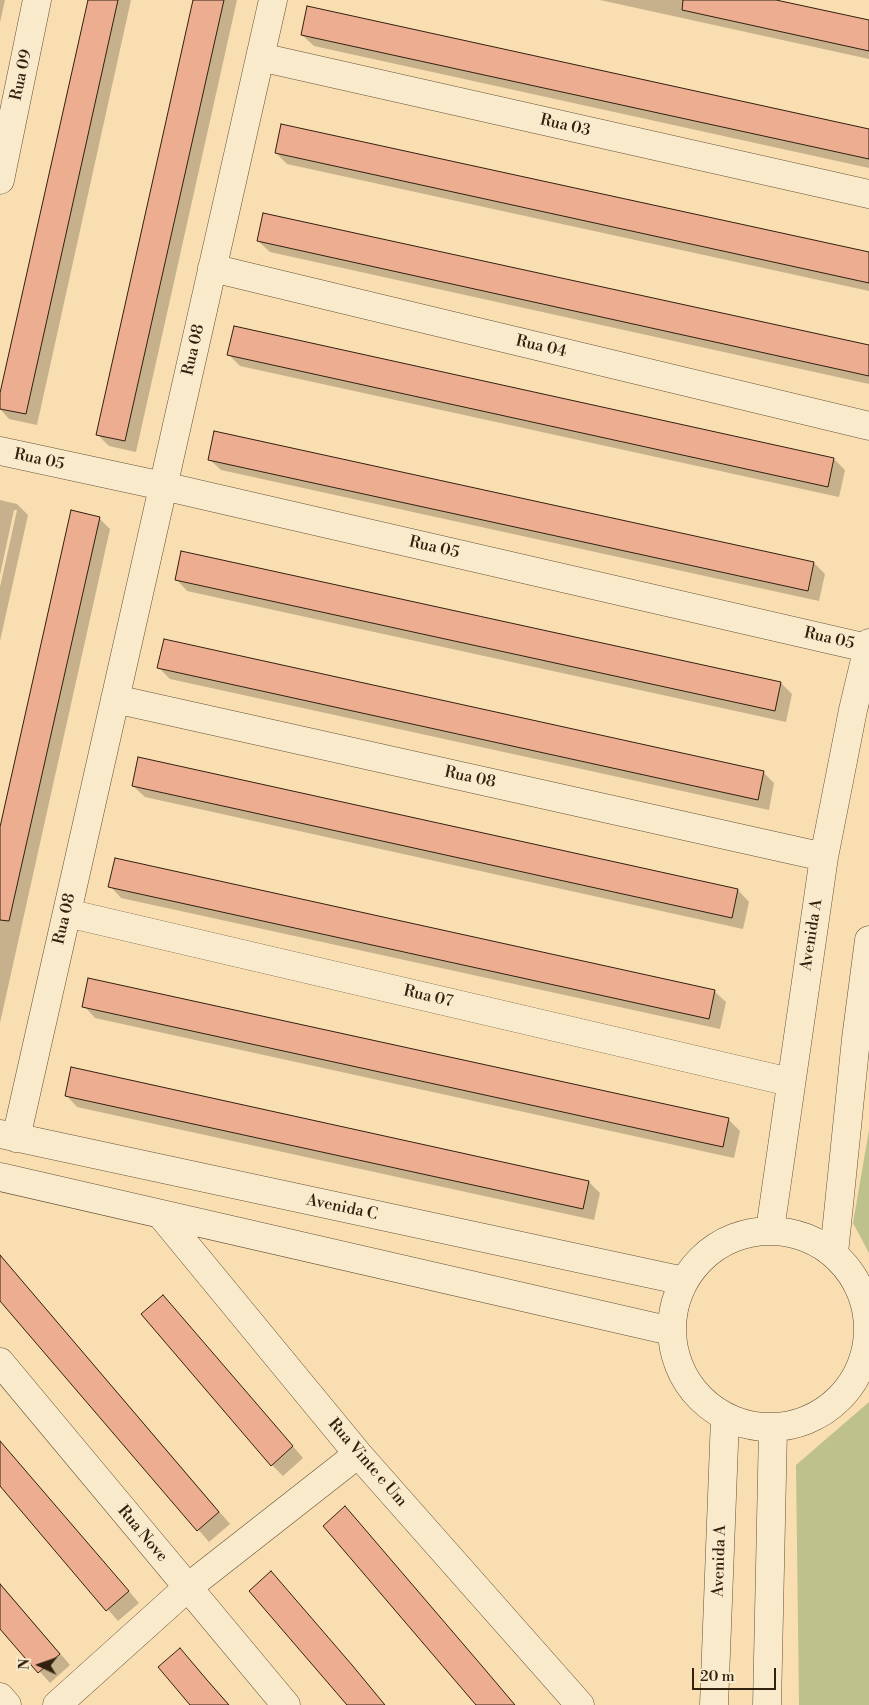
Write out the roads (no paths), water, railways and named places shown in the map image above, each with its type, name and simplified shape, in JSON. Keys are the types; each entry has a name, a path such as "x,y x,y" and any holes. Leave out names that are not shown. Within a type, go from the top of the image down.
{"street":[{"name":"Rua 09","path":"0,180 37,0"},
{"name":"Rua 08","path":"8,1136 67,913 273,0"},
{"name":"Rua 03","path":"260,57 869,194"},
{"name":"Rua 04","path":"212,268 869,426"},
{"name":"Rua 05","path":"0,451 868,645"},
{"name":"Avenida A","path":"770,1230 824,857 868,645"},
{"name":"Rua 08","path":"115,699 824,857"},
{"name":"Rua 07","path":"67,913 790,1082"},
{"path":"834,1253 856,1039 869,940"},
{"name":"Avenida C","path":"8,1136 684,1281"},
{"path":"0,1177 162,1216 672,1331"},
{"name":"Rua Vinte e Um","path":"162,1216 358,1454 580,1705"},
{"path":"770,1230 793,1233 815,1240 834,1253 855,1278 867,1308 868,1341 860,1372 842,1399 816,1418 773,1429 754,1428 725,1418 697,1397 678,1366 672,1331 674,1305 684,1281 699,1260 720,1244 744,1234 770,1230"},
{"name":"Rua Nove","path":"0,1362 186,1588 286,1705"},
{"name":"Avenida A","path":"714,1705 725,1418"},
{"path":"767,1705 773,1429"},
{"path":"57,1705 186,1588 358,1454"},
{"path":"0,1697 6,1705"}]}
